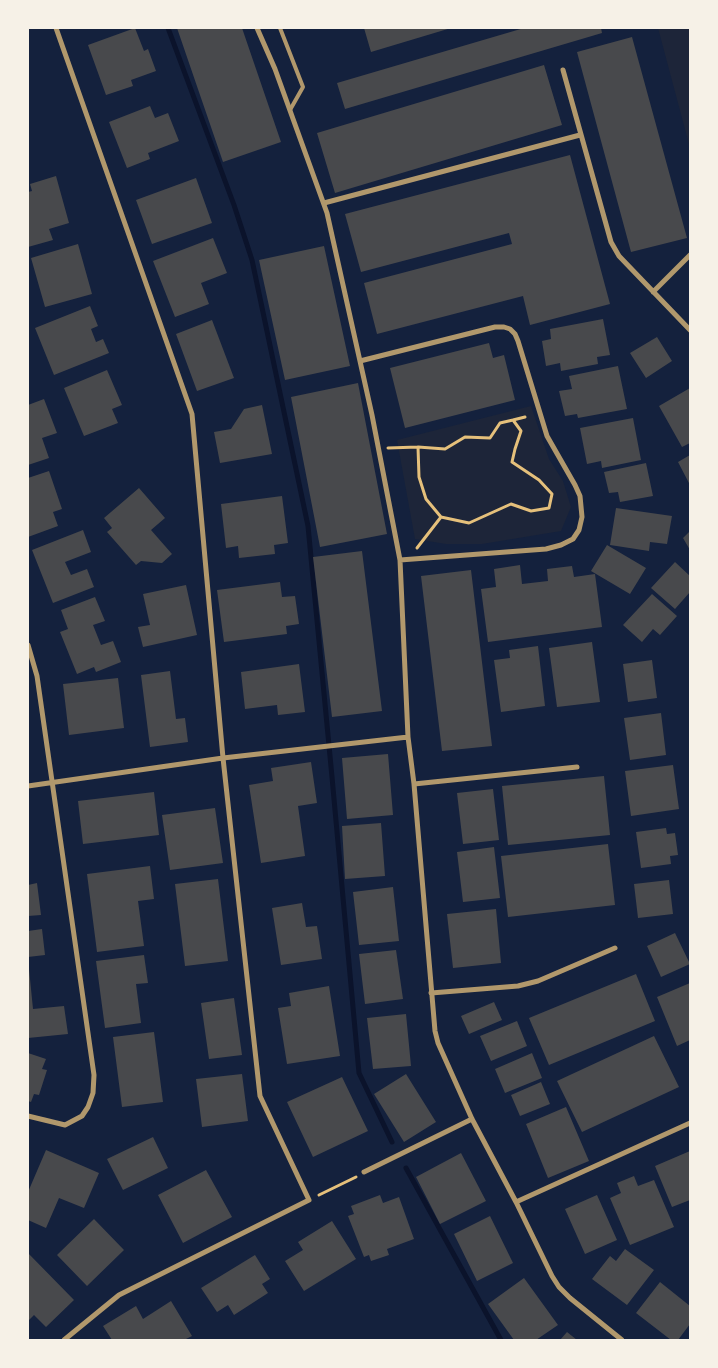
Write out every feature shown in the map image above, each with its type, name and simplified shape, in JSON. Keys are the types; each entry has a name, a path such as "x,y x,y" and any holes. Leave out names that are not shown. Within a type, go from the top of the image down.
{"street":[{"path":"56,28 192,414 223,758 260,1096 309,1200 119,1295 64,1340"},
{"path":"260,28 327,212 372,414 400,560 408,737 414,784 435,1031 438,1043 472,1119 516,1202 552,1276 570,1298 622,1340"},
{"path":"563,70 611,242 619,256 690,330"},
{"path":"324,203 580,135"},
{"path":"653,292 690,254"},
{"path":"360,361 496,327 510,329 518,341 547,436 580,496 582,518 579,530 573,539 561,545 546,549 400,560"},
{"path":"28,645 37,676 94,1075 88,1107 82,1116 65,1125 28,1116"},
{"path":"28,786 223,758 408,737"},
{"path":"414,784 577,767"},
{"path":"432,993 518,986 538,982 615,948"},
{"path":"364,1172 472,1119"},
{"path":"516,1202 690,1123"}],"lane":[{"path":"280,28 303,87 290,110"}],"path":[{"path":"387,448 418,447 445,449 464,437 490,438 500,423 525,417"},
{"path":"418,447 419,477 426,499 441,517 469,523 511,504 531,512 550,508 552,494 539,480 512,462 521,431 513,420"},
{"path":"416,548 441,517"},
{"path":"309,1200 364,1172"}],"shaded area":[{"path":"658,28 690,28 690,148"},
{"path":"531,406 549,459 563,481 571,507 561,531 482,544 446,544 415,539 397,440"}],"building":[{"path":"135,28 144,51 148,49 156,71 131,80 133,86 106,95 88,45"},
{"path":"177,28 242,28 281,142 223,162"},
{"path":"364,28 451,28 371,52"},
{"path":"524,28 601,28 602,33 345,109 337,83"},
{"path":"632,37 687,238 631,252 577,52"},
{"path":"544,65 562,125 335,193 317,133"},
{"path":"150,106 155,118 168,113 179,141 148,153 150,159 127,168 109,122"},
{"path":"570,155 610,304 530,325 523,296 377,334 364,283 512,244 509,233 361,272 345,214"},
{"path":"56,176 69,223 49,229 53,240 28,247 28,192 32,191 30,184"},
{"path":"196,178 212,223 152,244 136,200"},
{"path":"213,238 227,273 201,283 209,304 175,317 153,261"},
{"path":"78,244 92,294 45,307 31,258"},
{"path":"324,246 350,366 285,380 259,260"},
{"path":"90,306 98,326 91,329 96,342 103,339 109,353 54,375 35,328"},
{"path":"603,319 610,355 597,357 598,364 561,371 560,363 546,366 542,341 551,339 550,329"},
{"path":"212,320 234,378 197,391 176,334"},
{"path":"657,337 672,361 646,378 630,353"},
{"path":"489,343 493,358 504,355 515,400 405,428 390,368"},
{"path":"618,366 627,409 578,418 577,414 565,416 559,391 572,389 569,376"},
{"path":"107,370 122,405 112,409 118,423 84,436 64,388"},
{"path":"358,383 387,534 320,547 291,397"},
{"path":"690,388 690,443 682,447 659,406"},
{"path":"44,399 57,433 42,438 49,458 28,465 28,405"},
{"path":"262,405 272,454 220,463 214,432 231,429 244,409"},
{"path":"633,418 641,460 602,468 601,461 587,464 580,428"},
{"path":"690,455 690,485 678,462"},
{"path":"646,463 653,496 620,502 618,492 609,493 604,472"},
{"path":"49,471 62,509 53,512 58,526 28,537 28,478"},
{"path":"139,488 165,518 151,530 172,554 162,563 141,561 136,565 107,532 112,528 104,518"},
{"path":"282,496 288,543 274,545 275,554 239,558 238,546 226,548 221,504"},
{"path":"616,508 672,516 667,544 650,542 649,551 610,545"},
{"path":"83,530 91,552 65,562 71,575 87,569 94,587 53,603 32,550"},
{"path":"690,531 690,550 683,538"},
{"path":"607,545 646,568 630,594 591,571"},
{"path":"362,551 382,711 332,717 313,557"},
{"path":"675,562 690,576 690,592 675,609 651,588"},
{"path":"520,565 522,584 548,581 547,569 572,566 574,577 595,574 602,627 488,642 481,589 496,587 494,569"},
{"path":"471,570 492,746 442,751 421,576"},
{"path":"280,582 282,597 295,596 299,624 286,626 287,634 224,642 217,590"},
{"path":"186,585 197,635 143,647 138,627 150,625 143,594"},
{"path":"652,594 677,616 660,635 653,629 642,642 623,625"},
{"path":"95,597 105,621 93,625 101,645 113,641 121,662 96,672 94,667 77,674 60,632 68,629 61,610"},
{"path":"592,642 600,702 557,707 549,648"},
{"path":"538,646 545,706 501,712 494,660 510,658 509,650"},
{"path":"652,660 657,698 628,702 623,664"},
{"path":"299,664 305,712 278,715 277,705 245,709 241,672"},
{"path":"170,671 176,719 185,718 188,742 150,747 141,675"},
{"path":"118,678 124,728 69,735 63,684"},
{"path":"661,713 666,755 630,760 624,718"},
{"path":"388,754 393,815 347,819 342,758"},
{"path":"311,762 317,803 298,806 305,856 261,863 249,785 273,781 271,768"},
{"path":"673,765 679,809 631,816 625,771"},
{"path":"604,776 610,835 508,845 502,786"},
{"path":"493,789 499,840 463,844 457,793"},
{"path":"154,792 159,835 83,844 78,801"},
{"path":"215,808 223,863 170,870 162,815"},
{"path":"381,823 385,876 345,879 342,826"},
{"path":"666,828 667,834 675,833 678,855 670,856 671,864 641,868 636,832"},
{"path":"608,844 615,905 508,917 501,856"},
{"path":"494,847 500,898 463,902 457,852"},
{"path":"150,866 154,899 138,901 144,946 97,952 87,874"},
{"path":"218,879 228,961 185,966 175,884"},
{"path":"669,880 673,914 638,918 634,884"},
{"path":"37,883 41,915 28,916 28,885"},
{"path":"393,887 399,941 359,945 353,892"},
{"path":"302,903 306,927 317,926 322,959 281,965 272,908"},
{"path":"496,909 501,963 453,968 447,914"},
{"path":"42,929 45,955 28,957 28,931"},
{"path":"675,933 690,964 661,977 647,946"},
{"path":"396,950 403,999 365,1004 359,954"},
{"path":"144,955 148,983 136,984 141,1023 105,1028 96,961"},
{"path":"28,969 33,1009 64,1006 68,1034 28,1038"},
{"path":"636,974 655,1021 549,1065 529,1018"},
{"path":"690,983 690,1040 677,1046 657,997"},
{"path":"329,986 340,1056 287,1064 278,1008 291,1006 289,993"},
{"path":"234,998 242,1055 209,1059 201,1003"},
{"path":"494,1002 502,1020 469,1034 461,1016"},
{"path":"406,1014 411,1066 373,1069 367,1018"},
{"path":"517,1021 527,1046 491,1061 480,1036"},
{"path":"154,1032 163,1102 122,1107 113,1037"},
{"path":"654,1036 679,1087 582,1132 557,1081"},
{"path":"28,1053 46,1059 42,1069 47,1070 39,1095 34,1094 31,1102 28,1101"},
{"path":"532,1053 542,1078 505,1093 495,1069"},
{"path":"242,1074 248,1121 202,1127 196,1079"},
{"path":"406,1074 436,1122 404,1142 374,1094"},
{"path":"342,1077 368,1131 313,1157 287,1102"},
{"path":"541,1082 550,1104 520,1116 511,1095"},
{"path":"566,1107 589,1161 548,1178 526,1124"},
{"path":"153,1137 168,1168 123,1190 107,1159"},
{"path":"46,1150 99,1173 84,1208 59,1198 46,1228 28,1220 28,1192"},
{"path":"690,1151 690,1200 672,1207 655,1166"},
{"path":"461,1153 486,1201 440,1224 416,1177"},
{"path":"206,1170 232,1217 183,1243 158,1195"},
{"path":"634,1176 638,1186 654,1180 674,1227 630,1245 610,1198 621,1193 617,1183"},
{"path":"380,1195 383,1203 399,1197 414,1239 387,1249 389,1255 371,1261 369,1255 364,1257 348,1216 354,1214 351,1206"},
{"path":"597,1195 617,1240 585,1254 565,1209"},
{"path":"490,1216 513,1263 477,1281 454,1234"},
{"path":"94,1219 124,1250 87,1286 57,1255"},
{"path":"332,1221 356,1259 304,1291 285,1261 303,1250 298,1242"},
{"path":"625,1249 654,1270 627,1305 592,1279 610,1256 616,1261"},
{"path":"28,1253 74,1300 46,1327 34,1315 28,1321"},
{"path":"255,1255 270,1279 262,1284 268,1293 234,1315 228,1305 217,1312 201,1288"},
{"path":"524,1278 558,1325 536,1340 514,1340 488,1304"},
{"path":"660,1282 690,1306 690,1324 678,1340 671,1340 636,1313"},
{"path":"171,1301 192,1336 184,1340 112,1340 103,1326 136,1306 143,1319"},
{"path":"567,1332 577,1340 560,1340"}],"waterway":[{"path":"168,28 234,205 252,260 308,526 359,1073 392,1142"},
{"path":"406,1168 501,1340"}]}
